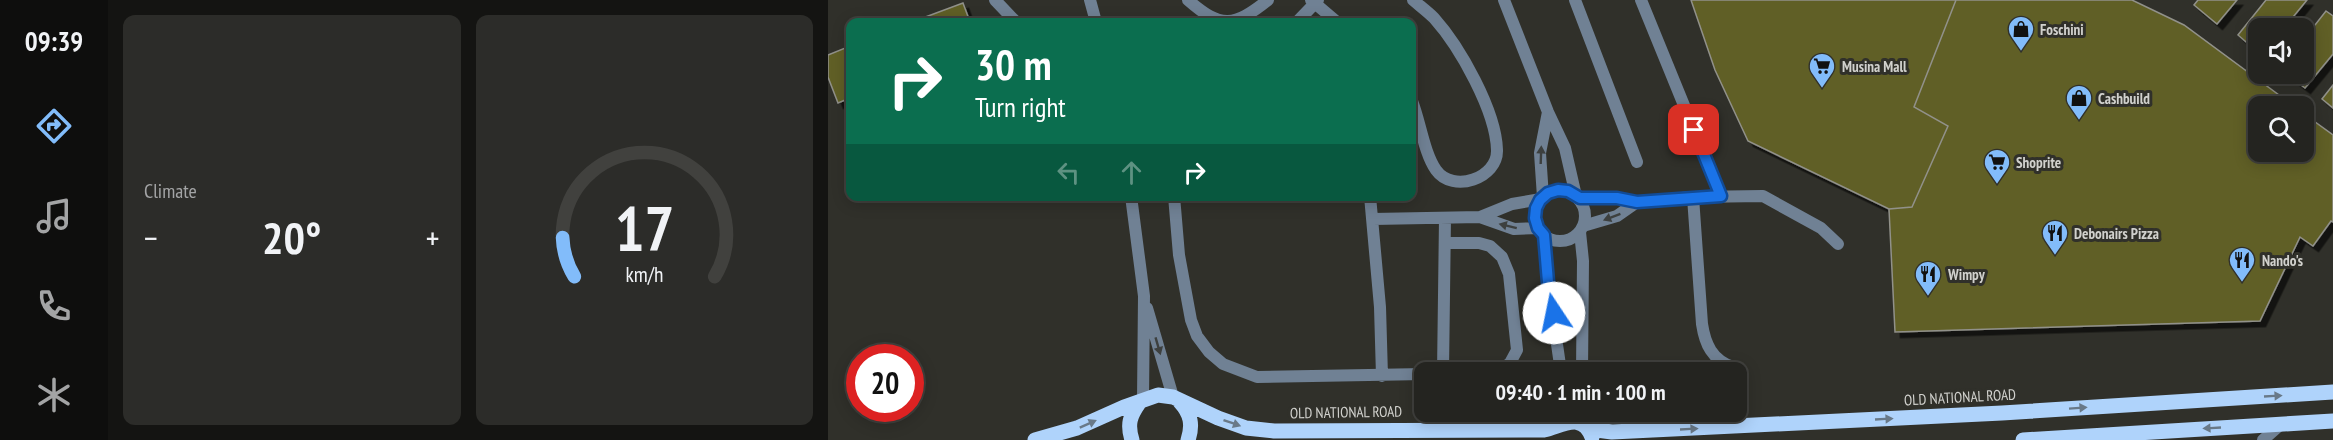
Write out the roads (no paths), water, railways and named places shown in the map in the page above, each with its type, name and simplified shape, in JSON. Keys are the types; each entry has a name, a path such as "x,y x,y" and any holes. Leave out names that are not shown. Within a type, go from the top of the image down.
{"main road":[{"name":"OLD NATIONAL ROAD","path":"1035,440 1077,428 1158,395 1176,399 1246,428 1274,432 1544,430 1572,421 1581,423 1590,432 1612,432 1794,424 2333,392"},
{"path":"1176,399 1186,409 1191,420 1188,440"},
{"path":"1132,440 1128,428 1131,414 1141,401"},
{"path":"2023,440 2333,421"}],"street":[{"path":"995,0 1012,18"},
{"path":"1089,0 1095,18"},
{"path":"1188,0 1211,18"},
{"path":"1240,18 1268,0"},
{"path":"1413,0 1433,18 1450,40 1486,103 1492,120 1497,151 1496,161 1489,172 1464,181 1453,182 1442,177 1435,169 1416,113"},
{"path":"1504,0 1548,112 1565,148 1578,197 1586,213 1582,229 1582,362"},
{"path":"1575,0 1637,162"},
{"path":"1641,0 1721,196"},
{"path":"1300,18 1315,1 1333,18"},
{"path":"1542,198 1540,153 1548,112"},
{"path":"1560,362 1541,232 1535,218 1536,208 1548,193 1558,190 1568,191 1578,197 1617,198 1637,202 1693,197 1763,196 1821,228 1838,244"},
{"path":"1693,197 1705,343 1717,358 1724,362"},
{"path":"1373,219 1480,217 1512,204 1542,198"},
{"path":"1132,201 1143,296 1141,401"},
{"path":"1174,201 1179,255 1191,320 1197,336 1209,352 1223,364 1257,377 1414,375"},
{"path":"1371,201 1380,308 1382,376"},
{"path":"1480,217 1514,229 1541,232 1552,240 1563,241 1572,238 1582,229 1617,216 1637,202"},
{"path":"1443,362 1445,218"},
{"path":"1445,243 1479,243 1490,246 1502,257 1509,274 1517,350 1511,362"},
{"path":"1143,296 1176,399"},
{"path":"2263,440 2281,424"}],"place":[{"name":"Foschini","path":"2021,52"},
{"name":"Musina Mall","path":"1822,89"},
{"name":"Cashbuild","path":"2079,121"},
{"name":"Shoprite","path":"1997,185"},
{"name":"Debonairs Pizza","path":"2055,256"},
{"name":"Nando's","path":"2242,283"},
{"name":"Wimpy","path":"1928,297"}]}
